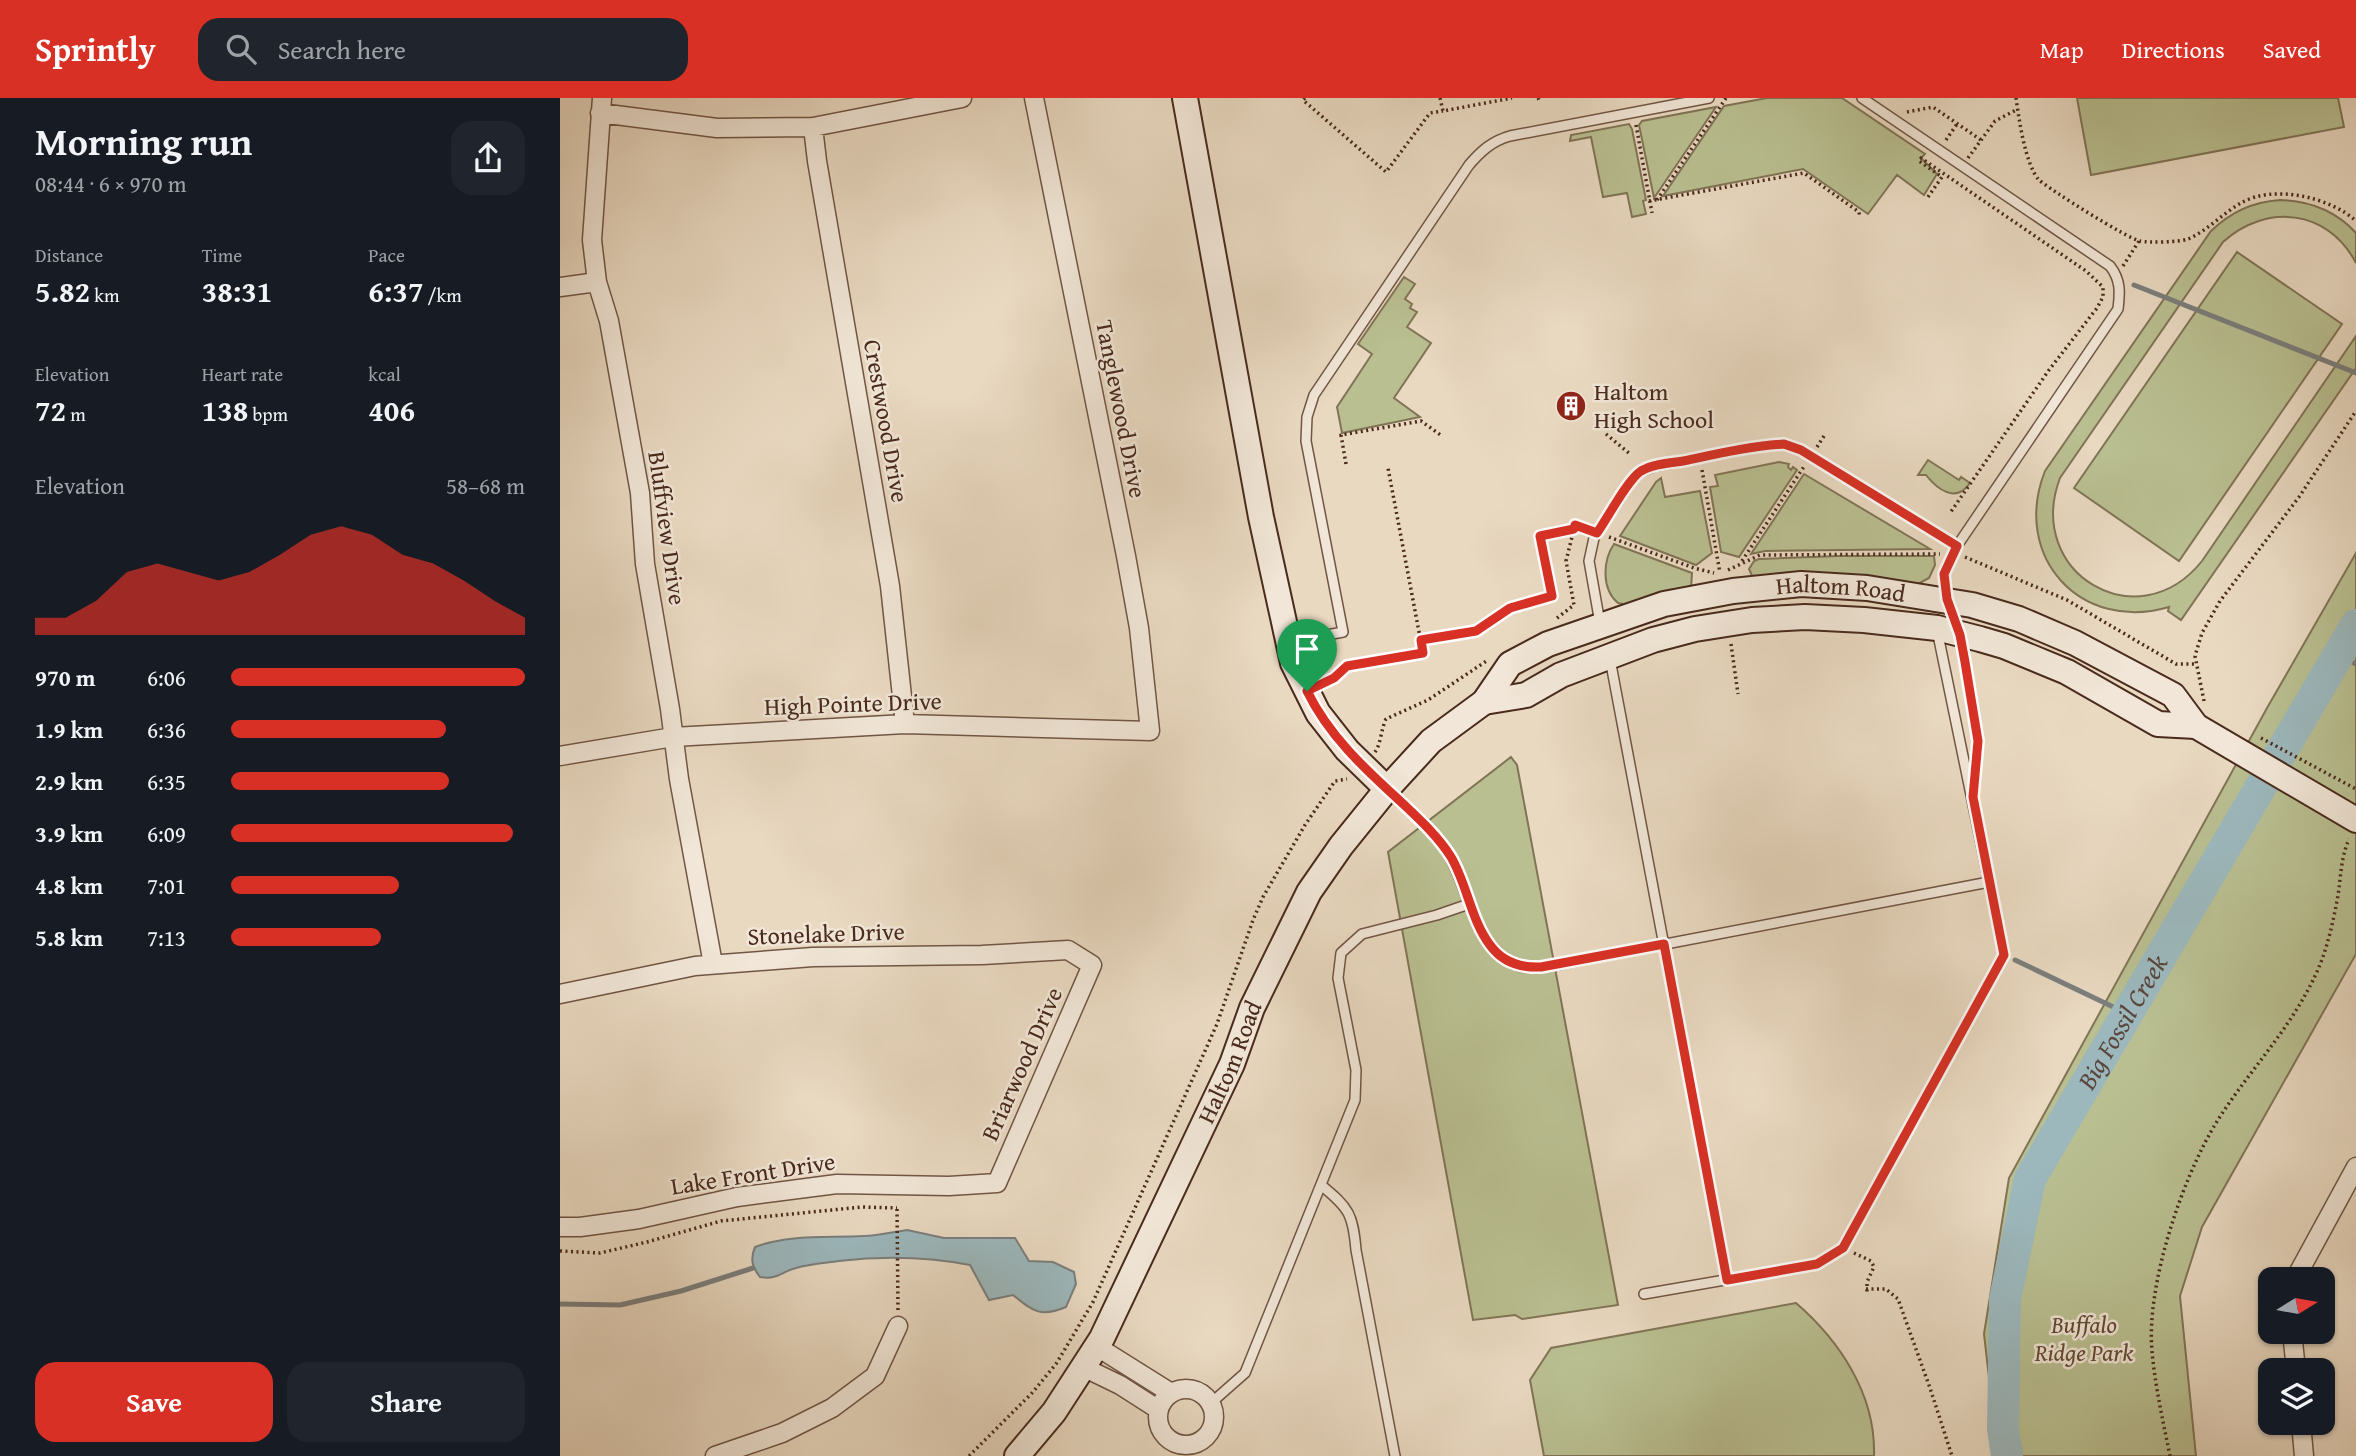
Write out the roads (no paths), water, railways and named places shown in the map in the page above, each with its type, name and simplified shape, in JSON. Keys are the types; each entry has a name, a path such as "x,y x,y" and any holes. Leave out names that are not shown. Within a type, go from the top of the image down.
{"main road":[{"path":"1185,98 1261,517 1293,663 1318,713 1347,750 1387,789"},
{"name":"Haltom Road","path":"1017,1456 1054,1412 1096,1346 1232,1064 1252,1008 1309,892 1341,846 1387,789 1431,741 1484,702 1510,664 1548,644 1664,604 1733,591 1801,584 1867,588 1947,599 2019,619 2075,643 2173,695 2354,827"},
{"path":"1947,599 1949,631"},
{"name":"Haltom Road","path":"1484,702 1526,695 1561,675 1653,640 1695,629 1752,620 1805,617 1864,620 1949,631 2004,646 2067,672 2158,724 2201,717"},
{"path":"1600,624 1609,657"}],"street":[{"path":"601,106 717,128 813,127 962,98"},
{"name":"Tanglewood Drive","path":"1034,98 1126,556 1139,628 1150,731"},
{"name":"Bluffview Drive","path":"601,106 592,240 597,282 609,321 640,493 645,564 713,964"},
{"name":"Crestwood Drive","path":"813,127 860,422 890,586 905,724"},
{"path":"560,287 597,282"},
{"name":"High Pointe Drive","path":"560,756 673,737 905,724 1150,731"},
{"name":"Stonelake Drive","path":"560,994 695,966 813,957 1068,950 1092,965"},
{"name":"Briarwood Drive","path":"997,1183 1092,965"},
{"path":"2302,1267 2356,1167"},
{"name":"Lake Front Drive","path":"560,1227 639,1219 737,1197 837,1184 949,1186 997,1183"},
{"path":"715,1456 782,1433 832,1408 875,1376 898,1326"},
{"path":"1096,1346 1171,1393"},
{"path":"1083,1367 1120,1385 1158,1410"},
{"path":"1182,1389 1197,1390 1211,1403 1215,1417 1209,1435 1200,1442 1175,1450 1164,1435 1158,1420 1158,1410 1164,1400 1171,1393 1182,1389"},
{"path":"2302,1435 2304,1456"}],"lane":[{"path":"1289,642 1343,632 1306,442 1307,417 1314,395 1478,154 1496,140 1510,136 1709,98"},
{"path":"1862,98 2110,266 2117,275 2121,291 2118,309 1957,546 1944,574 1947,599"},
{"path":"1600,624 1589,561 1597,533 1632,480 1640,471 1656,466 1765,445 1784,444 1811,456 1957,546"},
{"path":"1644,1294 1817,1264 1843,1248 2004,955 1973,797 1949,631"},
{"path":"1949,631 1978,741 1973,797"},
{"path":"1609,657 1727,1280"},
{"path":"1387,789 1422,822 1451,857 1469,904 1490,946 1512,965 1525,968 1553,965 1989,882"},
{"path":"1211,1403 1245,1373 1355,1100 1356,1070 1338,978 1341,953 1363,934 1469,904"},
{"path":"1321,1185 1342,1202 1354,1222 1356,1250 1395,1456"}],"water":[{"path":"907,1230 944,1238 1015,1238 1029,1261 1053,1262 1074,1272 1076,1284 1066,1307 1043,1312 1032,1309 1013,1295 989,1300 970,1265 954,1262 871,1258 806,1266 766,1278 760,1277 753,1263 755,1247 781,1240 875,1235"}],"waterway":[{"path":"2134,285 2356,373"},
{"name":"Big Fossil Creek","path":"2007,1456 2003,1429 2005,1299 2030,1179 2356,625"},
{"path":"2339,655 2356,664"},
{"path":"2015,960 2128,1014"},
{"path":"560,1304 620,1305 681,1291 753,1268"}],"place":[{"name":"Haltom High School","path":"1571,406"}],"park label":[{"name":"Buffalo Ridge Park","path":"2084,1339"}]}
